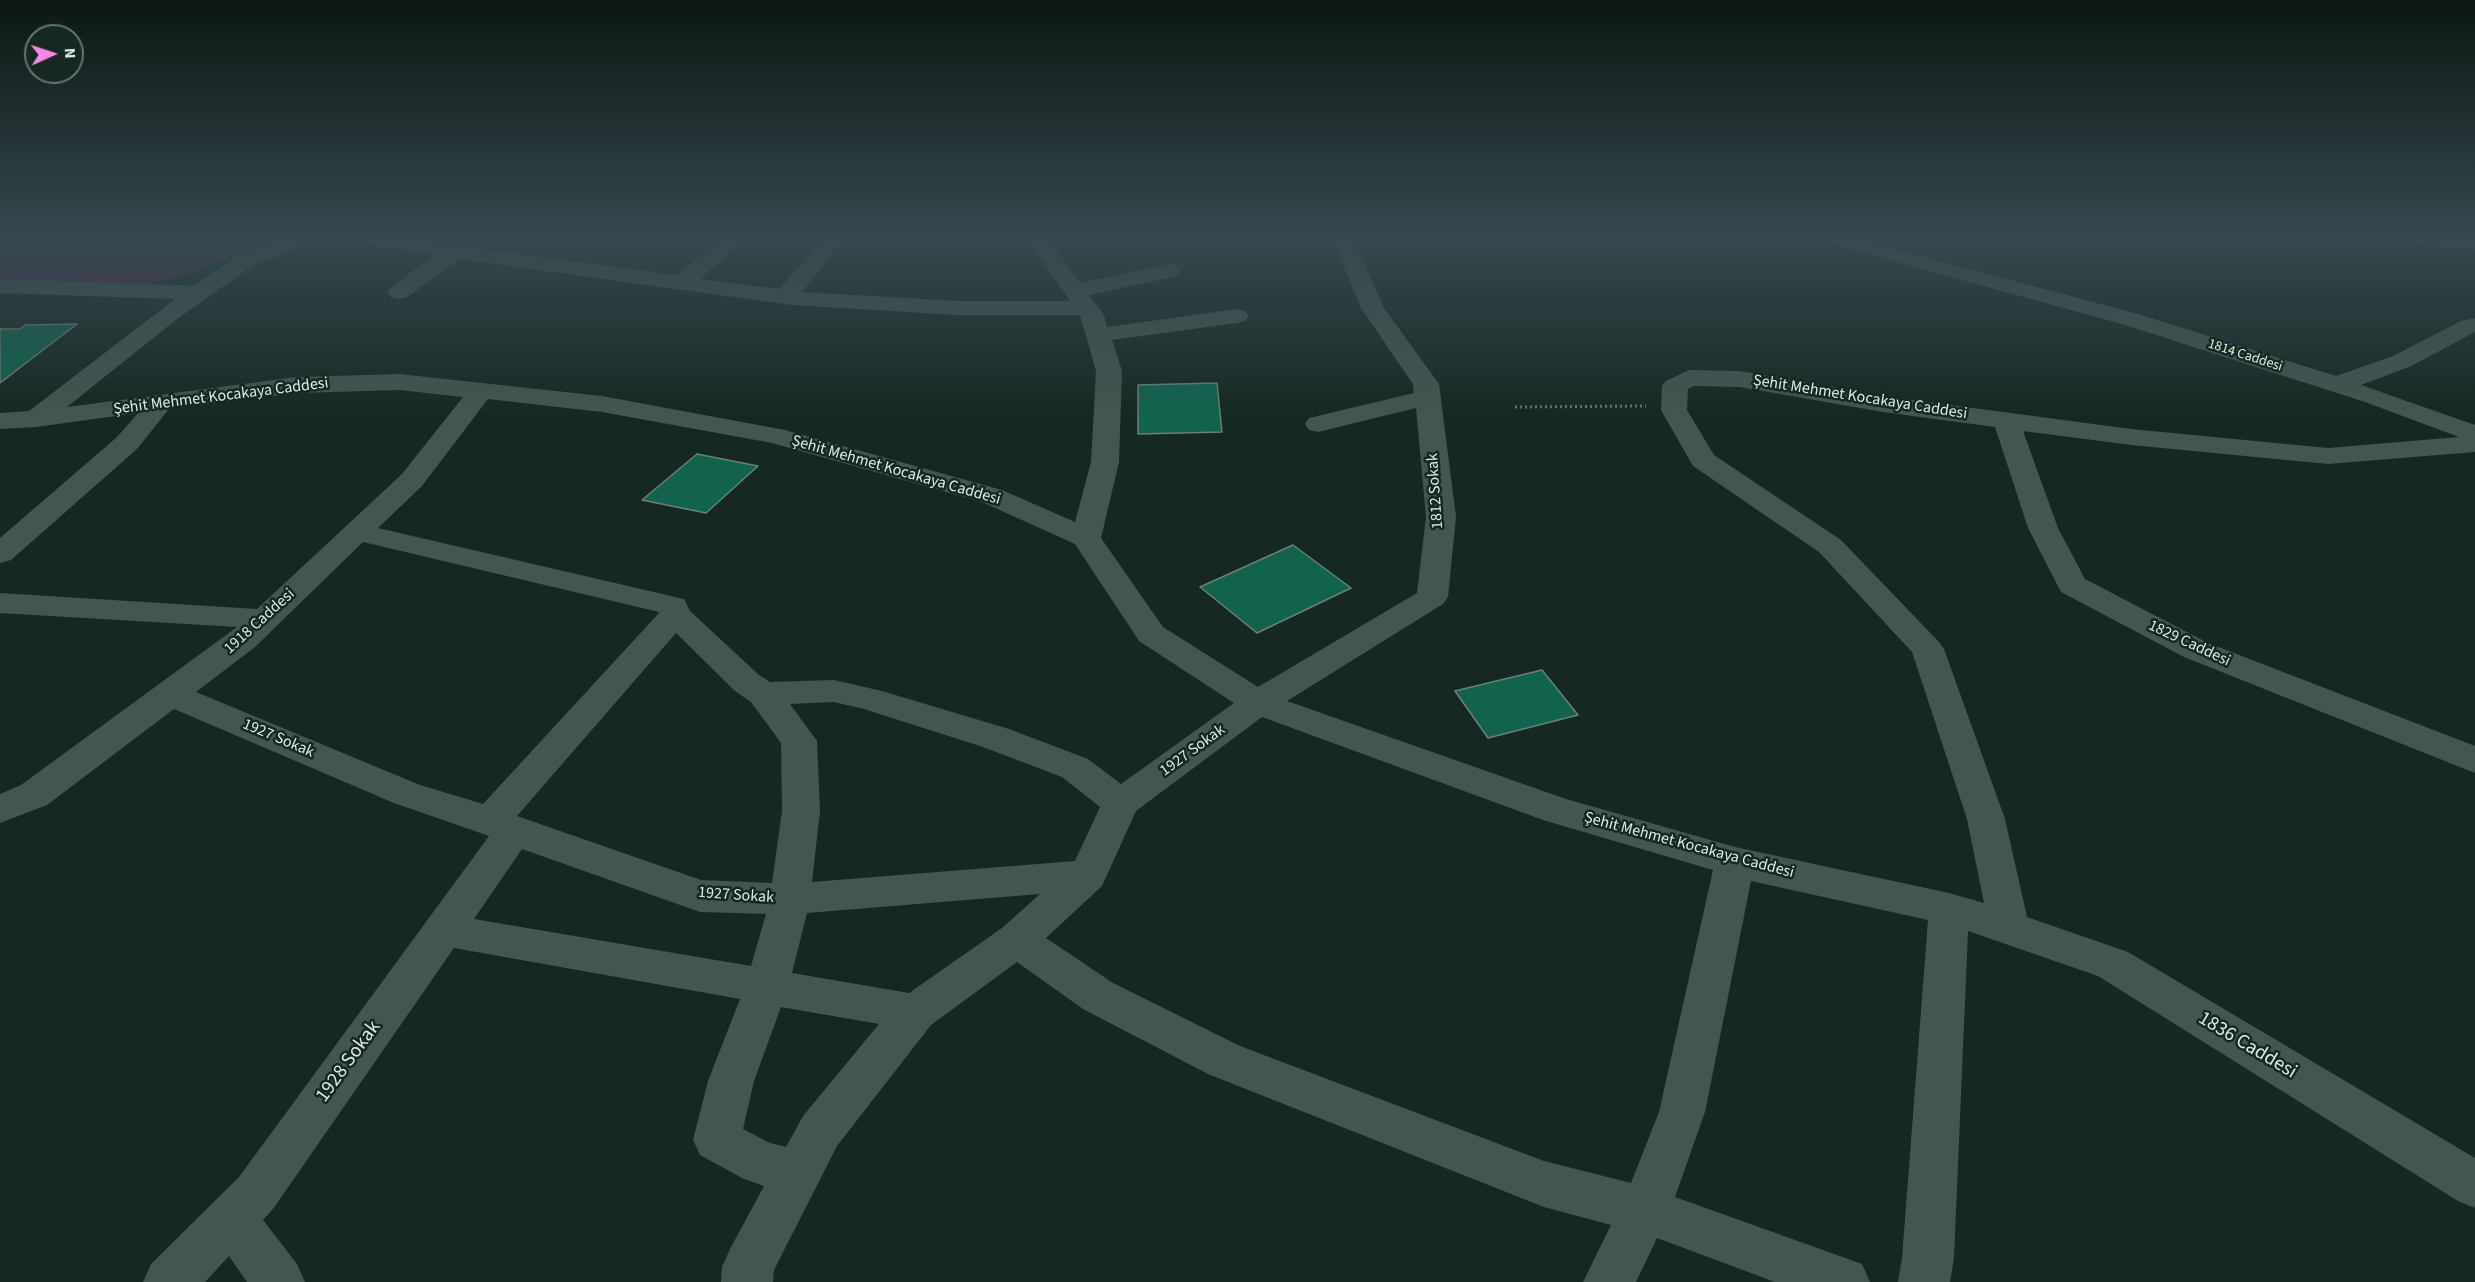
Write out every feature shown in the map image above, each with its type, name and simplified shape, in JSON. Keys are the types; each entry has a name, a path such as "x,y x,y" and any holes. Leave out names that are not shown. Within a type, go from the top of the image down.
{"street":[{"path":"0,442 35,419 188,300"},
{"path":"829,300 957,308 1081,300 1092,315 1109,370 1105,462 1086,538"},
{"name":"1812 Sokak","path":"1258,703 1432,597 1441,517 1426,384 1372,308 1369,300"},
{"name":"1814 Caddesi","path":"2059,300 2130,319 2336,385 2475,434"},
{"path":"1098,335 1237,315"},
{"path":"2336,385 2402,362 2469,326 2475,325"},
{"name":"Şehit Mehmet Kocakaya Caddesi","path":"1674,405 1675,386 1689,378 1740,379 1883,404 2131,437 2328,456 2475,444"},
{"name":"Şehit Mehmet Kocakaya Caddesi","path":"0,421 160,404 297,385 399,382 602,404 775,436 992,496 1086,538 1151,634 1258,703 1556,810 1735,862 1949,909 2009,927"},
{"name":"1918 Caddesi","path":"0,809 34,795 243,640 412,480 481,391"},
{"path":"1318,424 1427,398"},
{"path":"0,554 127,443 160,404"},
{"path":"1674,405 1674,410 1703,460 1830,546 1927,649 1986,819 2009,927"},
{"name":"1829 Caddesi","path":"2006,420 2043,528 2072,585 2196,650 2475,760"},
{"path":"357,532 673,606 675,614 747,683 763,694 799,741 801,811 790,899 767,986 731,1081 717,1140 761,1163 797,1173"},
{"path":"0,603 266,619"},
{"name":"1928 Sokak","path":"169,1282 256,1192 444,930 503,825 675,614"},
{"path":"763,694 834,691 870,699 996,738 1075,768 1121,803"},
{"name":"1927 Sokak","path":"171,694 406,794 503,825 700,896 790,899 1088,875 1121,803 1258,703"},
{"path":"1609,1282 1645,1210 1682,1112 1735,862"},
{"path":"747,1282 748,1267 820,1131 915,1012 1017,940 1088,875"},
{"path":"1924,1282 1928,1258 1949,909"},
{"name":"1836 Caddesi","path":"2009,927 2113,964 2475,1185"},
{"path":"444,930 915,1012"},
{"path":"1017,940 1098,996 1224,1060 1544,1184 1645,1210 1844,1282"},
{"path":"231,1218 279,1282"}],"path":[{"path":"1515,407 1674,405"}],"building":[{"path":"77,324 0,383 0,329 20,329 25,325"},
{"path":"1217,383 1222,432 1138,434 1138,385"},
{"path":"697,454 758,466 706,513 642,500"},
{"path":"1293,545 1351,588 1257,633 1200,587"},
{"path":"1542,670 1578,715 1488,738 1455,691"}]}
